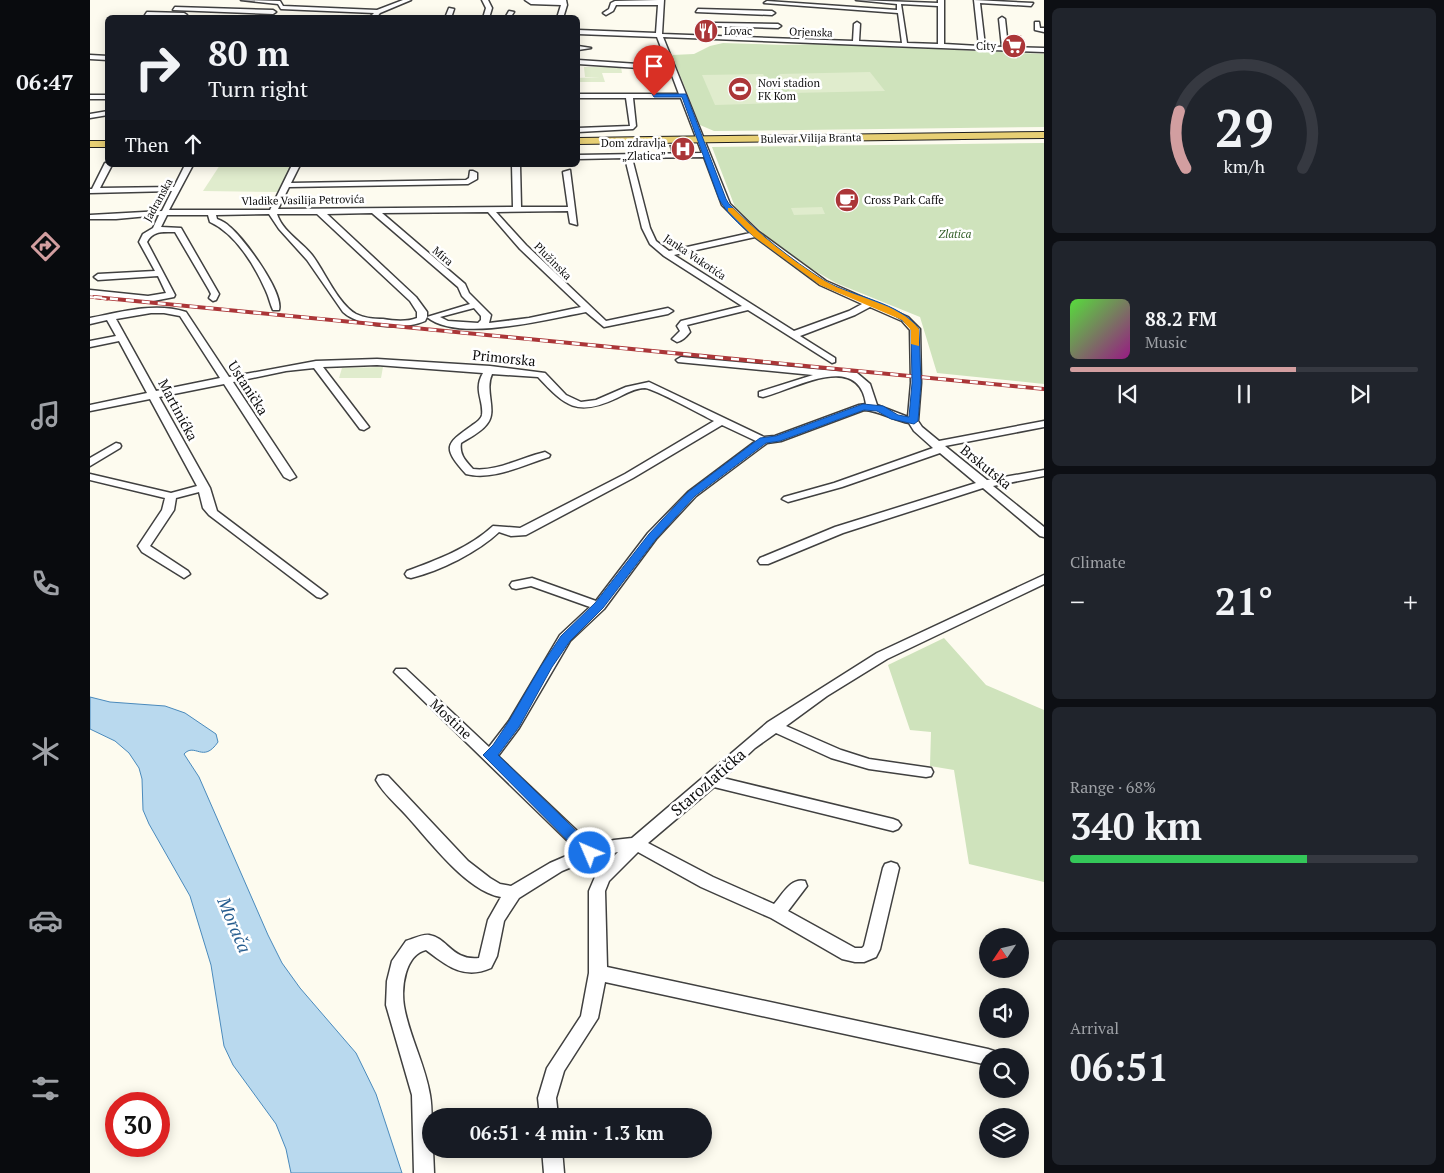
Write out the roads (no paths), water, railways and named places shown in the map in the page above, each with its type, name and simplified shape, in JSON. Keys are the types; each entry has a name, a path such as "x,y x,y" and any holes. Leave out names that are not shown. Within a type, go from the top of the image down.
{"main road":[{"name":"Bulevar Vilija Branta","path":"580,137 1044,133"},
{"name":"Bulevar Vilija Branta","path":"580,141 700,137"},
{"path":"90,143 105,143"}],"street":[{"path":"244,0 376,15 408,0"},
{"path":"270,15 280,5 292,0"},
{"path":"395,0 408,0"},
{"path":"484,0 489,8 487,15"},
{"path":"528,0 531,2 563,2 561,15"},
{"path":"859,0 941,2 941,47"},
{"path":"489,755 497,748 514,724 565,638 599,606 652,536 692,494 764,440 777,439 863,407 872,407 886,411 895,417 914,421 916,383 915,329 905,318 823,283 756,234 726,205 660,36 660,1 614,3 611,10 606,13"},
{"path":"898,1 905,46"},
{"path":"982,48 978,1 1031,4"},
{"path":"631,2 631,10"},
{"path":"766,2 901,12"},
{"path":"766,2 784,40"},
{"path":"175,9 273,12"},
{"path":"449,15 451,9"},
{"path":"698,11 772,13"},
{"path":"146,14 168,15"},
{"path":"1002,19 1005,49"},
{"path":"1037,23 1037,29 1044,30"},
{"path":"856,44 857,24"},
{"path":"712,38 715,25 778,26"},
{"name":"Orjenska","path":"580,32 1044,50"},
{"path":"580,48 588,48"},
{"path":"90,57 105,58"},
{"path":"580,62 672,68"},
{"path":"580,96 684,96"},
{"path":"580,130 631,128 633,126 629,96"},
{"path":"90,97 105,97"},
{"path":"90,116 105,114"},
{"path":"580,157 708,155"},
{"name":"Janka Vukotića","path":"628,156 646,228 653,242 667,254 832,360"},
{"path":"93,190 107,167"},
{"name":"Jadranska","path":"90,293 148,299 171,295 161,272 143,242 146,236 156,229 188,167"},
{"path":"295,167 273,212 275,220 310,258 345,310 360,319 413,323 426,317 477,305"},
{"path":"516,167 517,209"},
{"path":"567,172 574,222"},
{"path":"286,185 468,182 473,179 473,173"},
{"path":"93,190 177,189"},
{"name":"Plužinska","path":"489,209 511,235 585,309 605,325 668,311"},
{"name":"Vladike Vasilija Petrovića","path":"94,217 164,213 572,209"},
{"name":"Mira","path":"373,210 377,216 462,286 465,294 486,315 486,321 482,324"},
{"path":"319,211 407,292 426,317 464,326 504,324 585,309"},
{"path":"212,213 212,220 227,228 268,282 276,308"},
{"path":"90,227 94,217"},
{"path":"156,229 178,230 209,282 215,294 213,298"},
{"path":"667,254 756,234"},
{"path":"98,277 161,272"},
{"path":"793,335 870,303"},
{"path":"676,339 685,332 682,326 684,323 749,307"},
{"name":"Ustanička","path":"110,317 147,311 174,311 183,314 290,476"},
{"path":"90,321 110,317"},
{"name":"Martinićka","path":"110,317 204,488 209,508 213,513 321,594"},
{"path":"90,344 122,338"},
{"path":"681,360 853,375 868,386 872,407"},
{"name":"Primorska","path":"90,408 225,380 316,364 377,362 538,374 568,401 580,404 595,403 635,386 649,384 764,440"},
{"path":"316,364 364,426"},
{"path":"490,370 483,379 483,394 487,416 483,423 456,442 454,446 456,453 470,472 480,473 545,455"},
{"path":"762,394 827,373"},
{"path":"411,574 435,565 482,542 497,528 511,532 522,532 629,476 723,420"},
{"name":"Brskutska","path":"914,421 918,429 938,447 1044,532"},
{"path":"788,499 853,480 938,447 1044,424"},
{"path":"90,463 116,446"},
{"path":"764,561 839,530 984,484 1044,473"},
{"path":"90,477 171,496 204,488"},
{"path":"171,496 171,503 167,513 144,546 146,550 184,574"},
{"name":"Starozlatička","path":"548,1108 547,1098 556,1068 589,1018 598,973 596,891 603,877 636,844 773,726 882,656 971,612 1044,579"},
{"path":"516,585 532,582 599,606"},
{"name":"Mostine","path":"401,672 590,853 603,877"},
{"path":"773,726 836,754 869,764 926,772"},
{"path":"383,780 462,865 496,890 514,893"},
{"path":"711,781 893,825"},
{"path":"424,1173 421,1095 395,1005 396,981 401,961 412,946 428,942 455,962 466,966 478,966 485,963 496,920 514,893 556,868 590,853 614,846 636,844 707,882 777,913 848,954 868,954 872,949 891,868"},
{"path":"777,913 799,886"},
{"path":"598,973 979,1056"},
{"path":"553,1158 554,1173"}],"water":[{"name":"Morača","path":"90,697 110,702 165,706 185,713 216,734 218,742 213,748 204,752 192,750 184,754 199,777 282,963 300,988 356,1053 376,1094 402,1173 291,1173 286,1149 276,1124 233,1065 224,1046 211,965 190,896 143,810 142,779 139,768 129,753 115,741 90,729"}],"railway":[{"path":"90,297 107,299"},
{"path":"94,297 1044,389"}],"place":[{"name":"Lovac","path":"706,31"},
{"name":"City","path":"1014,46"},
{"name":"Novi stadion FK Kom","path":"740,89"},
{"name":"Dom zdravlja „Zlatica”","path":"683,149"},
{"name":"Cross Park Caffe","path":"847,200"}],"park label":[{"name":"Zlatica","path":"955,234"}]}
